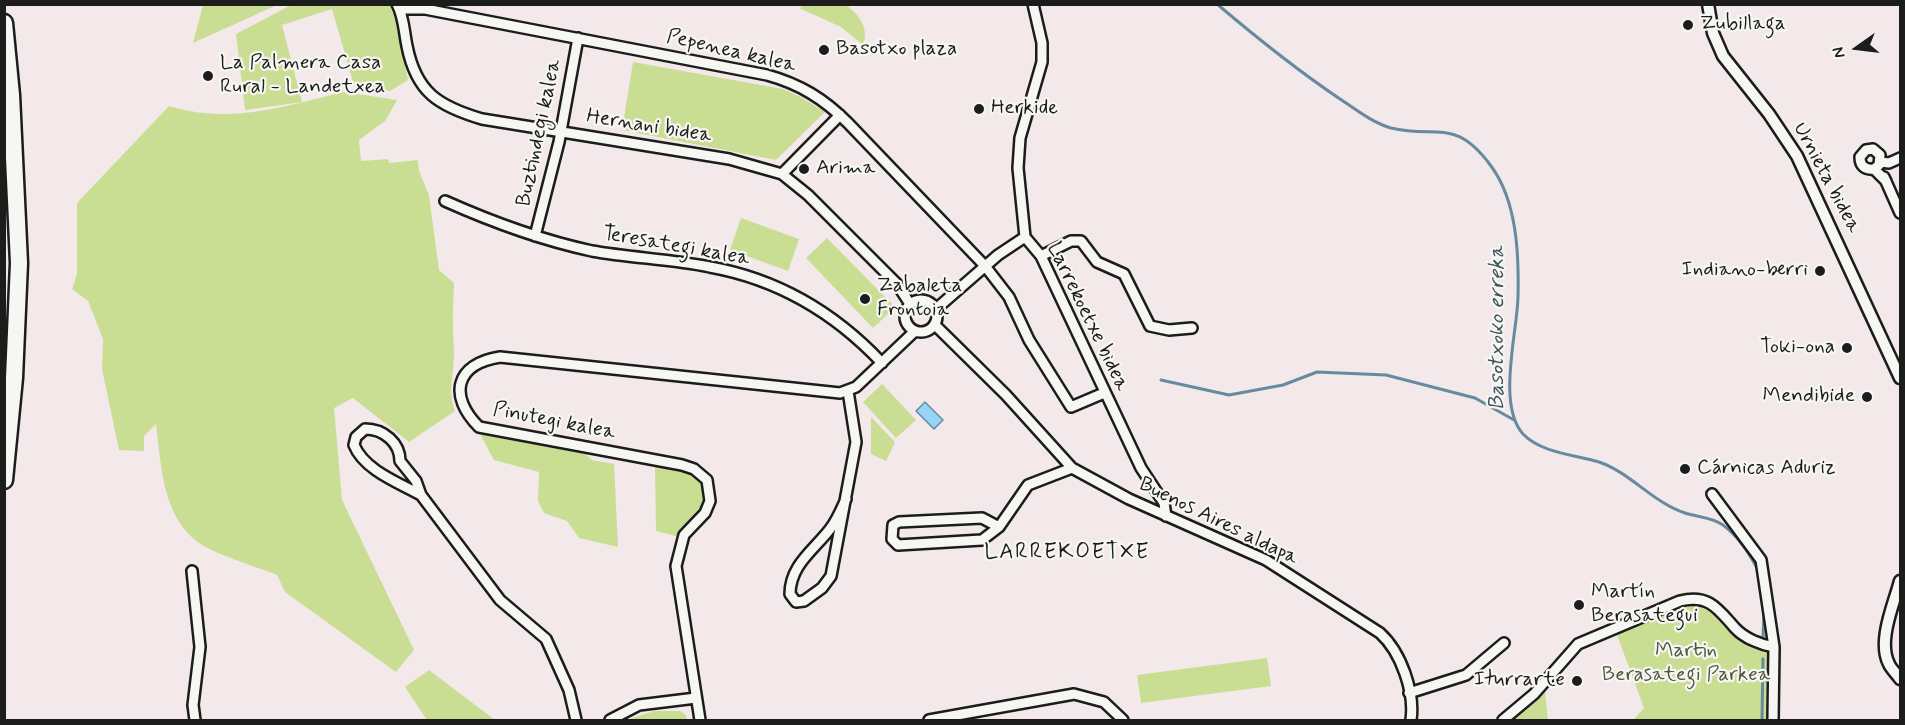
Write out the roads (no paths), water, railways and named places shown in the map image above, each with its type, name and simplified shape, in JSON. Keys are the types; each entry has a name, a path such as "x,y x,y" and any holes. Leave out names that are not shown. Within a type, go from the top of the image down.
{"highway":[{"path":"4,23 11,95 19,263 14,378 4,480"}],"street":[{"path":"1025,237 1018,168 1020,138 1042,62 1042,43 1033,4"},
{"name":"Urnieta bidea","path":"1708,4 1713,33 1723,56 1769,114 1797,156 1900,378"},
{"name":"Pepenea kalea","path":"399,7 425,9 578,38 784,80 815,94 840,115 985,266 1009,297 1029,340 1071,407 1104,393"},
{"name":"Hernani bidea","path":"399,7 414,71 423,88 439,101 460,112 482,119 729,159 782,174 808,195 897,284 910,304 906,312 906,321 915,331"},
{"name":"Buztindegi kalea","path":"535,236 561,131 578,38"},
{"path":"782,174 840,115"},
{"path":"1900,158 1878,165 1900,213"},
{"name":"Teresategi kalea","path":"445,201 535,236 624,256 708,266 744,274 776,286 830,317 882,363"},
{"name":"Larrekoetxe bidea","path":"936,309 985,266 1025,237 1041,256 1141,468 1164,503 1166,516"},
{"path":"1041,256 1071,241 1081,241 1097,262 1124,274 1150,326 1169,330 1192,328"},
{"path":"846,500 839,514 820,541 807,553 794,574 790,594 796,602 804,601 827,582 836,550 846,500 856,442 848,391 882,363 915,331 926,332 935,325 936,309 924,300 910,304"},
{"name":"Buenos Aires aldapa","path":"935,325 1013,403 1072,468 1166,516 1266,560 1380,633 1398,658 1409,693 1411,720"},
{"name":"Pinutegi kalea","path":"700,720 676,566 684,535 705,513 710,501 707,480 694,469 674,463 479,427 465,413 460,401 459,389 464,374 473,365 500,357 837,393 848,391"},
{"path":"421,495 377,470 361,457 354,445 359,432 374,429 393,441 400,450 400,461 417,481 421,495 500,600 546,639 568,690 576,720"},
{"path":"999,527 982,518 899,522 893,525 892,539 898,545 982,540 999,527 1028,485 1072,468"},
{"path":"1712,494 1761,560 1774,647 1773,720"},
{"path":"820,541 830,543 836,550"},
{"path":"192,571 200,647 193,705 195,720"},
{"path":"1900,581 1886,635 1886,651 1888,664 1900,679"},
{"path":"1503,720 1534,694 1578,644 1691,598 1710,602 1737,631 1760,644 1774,647"},
{"path":"1409,693 1466,675 1504,643"},
{"path":"929,720 1074,694 1104,702 1123,720"},
{"path":"610,720 639,705 696,698"}],"water":[{"path":"925,402 943,420 934,429 916,411"}],"waterway":[{"name":"Basotxoko erreka","path":"1217,4 1293,65 1371,119 1391,128 1456,135 1478,151 1500,180 1515,228 1518,297 1510,388 1515,421 1523,434 1549,449 1611,467 1673,508 1719,522 1739,540 1759,572"},
{"path":"1161,380 1229,395 1283,385 1317,372 1386,375 1475,398 1514,420"},
{"name":"Basotxoko erreka","path":"1763,638 1764,611"},
{"name":"Basotxoko erreka","path":"1762,720 1763,659"}],"place":[{"name":"Zubillaga","path":"1688,25"},
{"name":"Basotxo plaza","path":"824,50"},
{"name":"La Palmera Casa Rural - Landetxea","path":"208,76"},
{"name":"Herkide","path":"979,109"},
{"name":"Arima","path":"804,169"},
{"name":"Indiano-berri","path":"1820,271"},
{"name":"Zabaleta Frontoia","path":"865,299"},
{"name":"Toki-ona","path":"1847,348"},
{"name":"Mendibide","path":"1867,397"},
{"name":"Cárnicas Aduriz","path":"1685,469"},
{"name":"Martín Berasategui","path":"1579,605"},
{"name":"Iturrarte","path":"1577,681"}],"district":[{"name":"LARREKOETXE","path":"1067,553"}],"park label":[{"name":"Martin Berasategi Parkea","path":"1686,664"}]}
